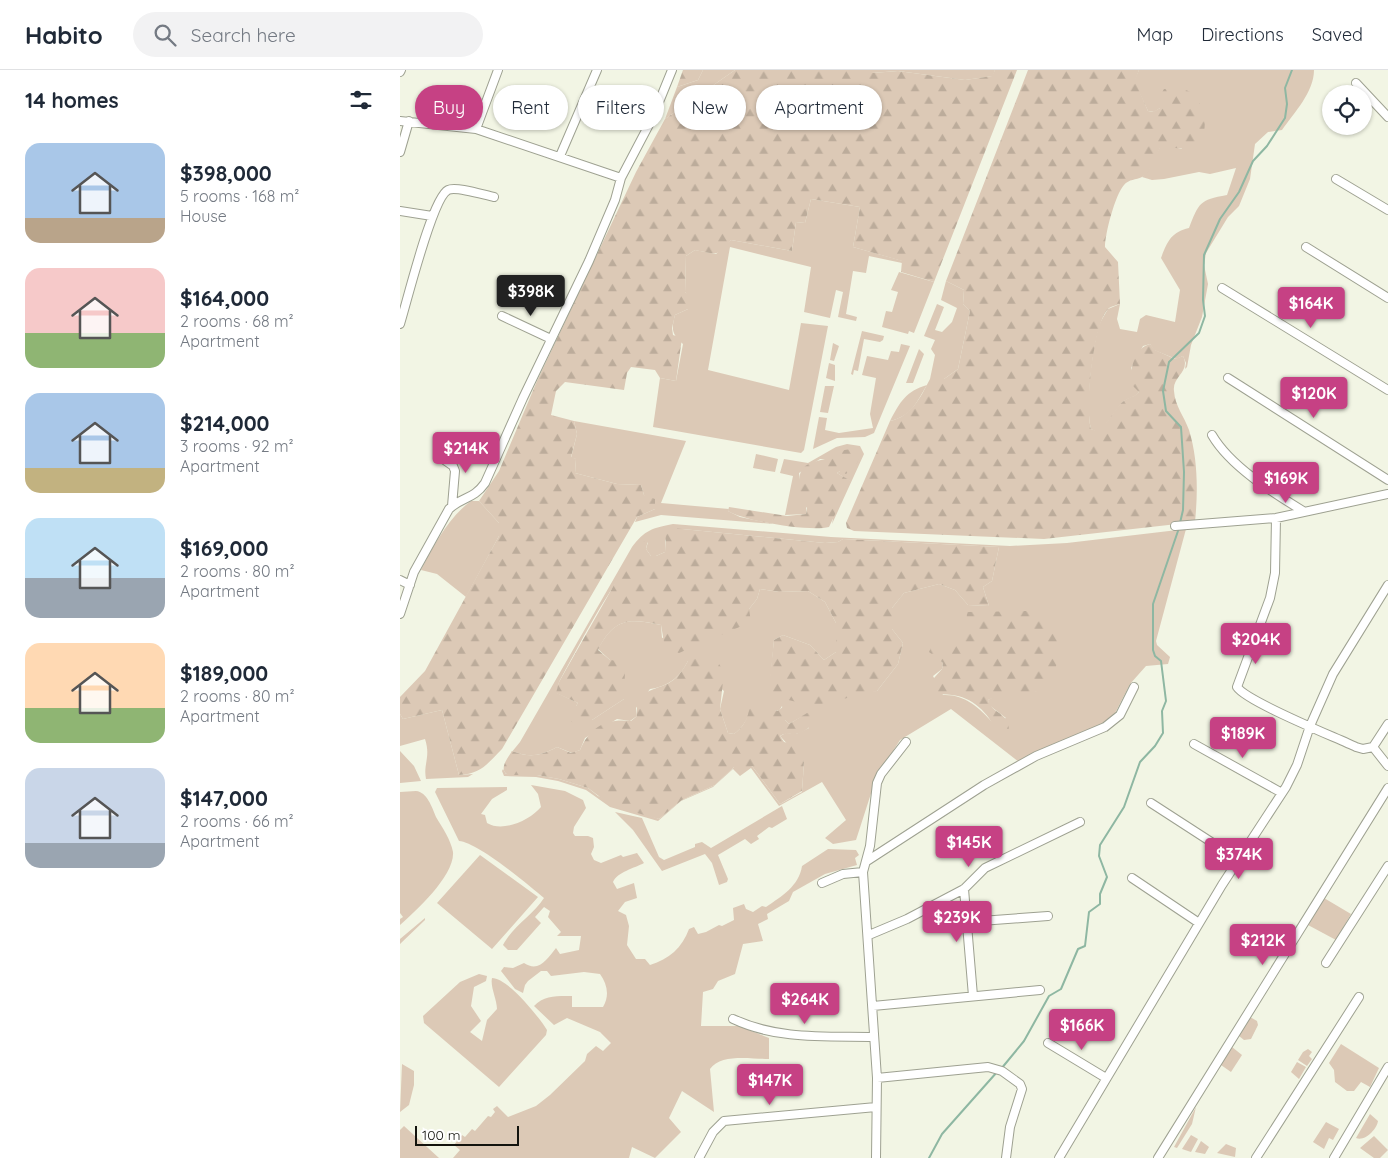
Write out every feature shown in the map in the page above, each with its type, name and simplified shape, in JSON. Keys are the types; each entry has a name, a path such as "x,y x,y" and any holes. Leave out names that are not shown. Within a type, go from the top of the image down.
{"street":[{"path":"483,110 498,70"},
{"path":"560,156 597,70"},
{"path":"452,506 476,495 485,482 615,200 621,178 652,119 672,70"},
{"path":"1356,83 1385,114"},
{"path":"1385,114 1388,104"},
{"path":"400,121 415,122"},
{"path":"400,152 409,121"},
{"path":"479,130 621,178"},
{"path":"1336,179 1388,210"},
{"path":"400,324 432,216 444,193 453,189 494,197"},
{"path":"400,211 432,216"},
{"path":"1306,247 1388,298"},
{"path":"1222,288 1388,390"},
{"path":"502,316 551,339"},
{"path":"1228,378 1388,480"},
{"path":"1212,435 1224,454 1275,494 1303,511"},
{"path":"400,614 423,555 452,506 455,471 453,466 442,459"},
{"path":"1175,526 1276,518 1388,494"},
{"path":"1276,518 1275,573 1270,598 1237,687 1240,691 1262,704 1356,747 1373,747"},
{"path":"400,580 410,585"},
{"path":"1059,1158 1238,860 1282,794 1297,765 1310,726 1333,674 1388,585"},
{"path":"867,861 984,785 1036,756 1105,727 1120,715 1134,687"},
{"path":"1373,747 1388,724"},
{"path":"876,1158 877,1078 863,872 867,861 877,783 881,774 906,742"},
{"path":"1194,744 1282,794"},
{"path":"1373,747 1388,766"},
{"path":"1158,1158 1388,788"},
{"path":"1151,803 1238,860"},
{"path":"868,935 907,919 964,889 984,868 1080,822"},
{"path":"1326,963 1388,866"},
{"path":"822,883 843,874 863,872"},
{"path":"1132,878 1199,924"},
{"path":"964,889 972,996"},
{"path":"967,922 1048,916"},
{"path":"873,1006 1040,990"},
{"path":"1256,1158 1359,997"},
{"path":"733,1019 761,1030 792,1036 874,1037"},
{"path":"1048,1043 1106,1078"},
{"path":"1334,1158 1388,1067"},
{"path":"877,1078 964,1068 1000,1069 1020,1084 1022,1090 1010,1127 1006,1158"},
{"path":"699,1158 713,1132 724,1121 876,1107"}],"green space":[{"path":"683,70 703,70 698,80 678,85"},
{"path":"703,70 735,70 714,85 683,85 698,80"},
{"path":"735,70 872,70 872,73 898,71 965,80 992,76 995,70 1017,70 934,282 901,272 902,261 853,247 860,207 811,199 805,223 796,222 792,251 731,240 719,252 712,253 695,250 686,256 685,292 691,298 692,304 688,309 675,315 672,328 673,335 682,338 676,381 660,378 655,370 631,367 627,373 624,390 565,382 556,391 551,415 574,421 577,434 571,457 576,459 575,473 617,484 641,485 644,495 655,499 655,509 637,517 502,749 488,764 473,773 459,775 442,710 403,719 400,714 400,697 425,671 499,536 499,523 479,501 499,471 537,381 636,172 659,130 664,130 665,119 674,113 674,130 746,130 746,85 714,85"},
{"path":"872,70 995,70 993,76 965,80 898,71 872,73"},
{"path":"1028,70 1139,70 1135,81 1148,111 1153,112 1160,108 1158,99 1164,89 1184,89 1195,97 1203,111 1205,127 1200,141 1190,148 1160,148 1153,164 1145,175 1126,183 1117,197 1105,247 1118,262 1120,304 1109,308 1103,316 1095,347 1089,403 1091,429 1097,431 1105,424 1121,403 1139,392 1129,382 1131,370 1140,350 1150,344 1155,350 1175,359 1183,356 1185,366 1176,381 1174,391 1178,406 1189,430 1196,464 1197,499 1195,522 1044,539 854,531 847,528 846,523 890,421 898,419 910,411 930,379 944,379 958,369 970,311 963,304 964,290 946,281"},
{"path":"1139,70 1314,70 1311,86 1307,94 1282,130 1268,132 1255,144 1250,179 1239,206 1228,217 1206,253 1204,265 1208,284 1202,317 1191,345 1187,367 1185,369 1186,363 1183,356 1176,359 1154,350 1150,344 1143,346 1131,368 1139,392 1123,402 1097,432 1091,429 1089,393 1094,349 1102,319 1108,309 1120,304 1117,319 1120,329 1137,332 1140,319 1146,315 1175,322 1180,290 1161,258 1163,252 1170,238 1178,232 1189,228 1201,204 1205,201 1227,195 1236,168 1210,174 1199,172 1164,179 1152,180 1142,177 1149,169 1160,147 1170,146 1182,149 1160,108 1154,112 1148,111 1134,81"},
{"path":"674,95 674,113 665,119"},
{"path":"811,199 860,207 853,247 903,261 902,263 869,256 866,273 853,271 846,314 857,317 856,321 838,317 843,292 836,290 830,318 804,312 811,267 730,247 708,370 789,390 801,323 828,326 804,450 801,453 653,427 660,378 676,381 683,344 673,331 673,324 675,315 688,309 685,292 686,256 695,250 716,254 731,240 792,251 796,222 805,223"},
{"path":"899,272 934,282 914,333 909,331 908,334 882,327 886,311 892,312 898,292 891,290"},
{"path":"946,281 964,290 963,304 970,311 958,369 944,379 930,379 935,355 931,349 935,340 924,336 937,304 944,307 935,330 942,332 952,322 957,308 941,300"},
{"path":"862,331 884,336 880,342 864,339 858,371 854,370 853,375 851,374"},
{"path":"833,343 839,346 834,361 830,360"},
{"path":"901,344 910,346 874,433 865,437 837,438 813,449 819,417 827,418 825,430 839,433 873,428 870,414 876,378 862,375 867,356 888,360 891,351 899,352"},
{"path":"919,349 924,354 913,383 906,383"},
{"path":"829,363 835,365 835,381 826,378"},
{"path":"927,385 913,408 904,416 890,421 904,398 914,390"},
{"path":"825,386 834,386 828,413 820,412"},
{"path":"574,421 686,441 661,503 729,509 728,511 740,517 774,524 661,515 635,522 637,517 655,509 644,495 641,485 617,484 575,473 576,459 571,458 577,434"},
{"path":"847,444 860,446 864,454 832,524 834,513 850,481 837,473 840,471 827,459 820,459 799,473 806,505 806,514 785,515 793,476 780,473 784,459 808,463 836,447"},
{"path":"851,449 861,450 861,453 857,463 846,474 840,471 837,473 851,481 829,527 807,528 777,525 736,515 728,511 729,507 787,516 806,514 807,508 801,497 799,482 801,471 804,467 827,458 833,453"},
{"path":"756,454 778,459 775,472 753,468"},
{"path":"471,501 479,501 499,523 499,536 466,597 437,574 421,570 436,542 449,524"},
{"path":"673,524 831,537 1010,546 1067,543 1186,529 1156,641 1157,645 1170,657 1168,664 1146,666 1130,684 1112,719 1019,762 951,709 900,740 876,778 856,840 833,844 825,838 846,820 822,782 779,806 751,768 740,776 733,769 713,787 681,801 658,821 610,807 586,790 558,781 536,777 504,776 503,769 506,774 537,775 559,779 588,788 598,796 659,819 682,800 715,785 734,767 752,766 780,804 802,792 804,762 780,736 786,733 796,734 809,728 808,713 789,724 785,720 782,706 779,711 767,709 753,710 741,728 734,734 728,733 720,709 724,691 688,661 673,680 663,686 650,689 636,708 637,716 630,721 617,719 585,738 580,750 572,753 557,747 535,755 524,755 512,751 520,742 632,547 645,533","holes":["682,529 825,543 838,542 843,539 999,547 992,581 983,587 989,606 968,605 955,590 939,584 904,593 892,608 892,629 903,643 898,664 877,691 769,695 774,640 783,635 810,645 824,660 836,652 836,623 825,602 808,591 779,592 760,589 757,599 749,609 662,638 661,625 640,621 624,623 610,631 598,649 610,660 624,699 592,720 576,706 578,703 557,693 559,682 599,609 634,558 648,542 646,549 651,556 665,552 665,540","965,644 1037,691 997,695 988,700 989,705 1006,718 993,723 964,699 943,695 933,676 942,669 943,663 938,658"]},
{"path":"672,528 825,543 838,542 843,539 999,547 992,581 983,587 989,606 968,605 955,590 939,584 904,593 892,608 892,629 903,643 898,664 877,691 813,706 768,695 774,640 783,635 810,645 824,660 836,652 836,623 825,602 808,591 779,592 760,589 757,599 749,609 751,622 679,653 665,648 661,625 631,621 617,626 604,639 598,650 610,660 620,661 625,670 624,699 578,727 566,717 569,706 576,706 578,703 556,693 559,682 618,578 643,542 648,540 646,549 651,556 665,552 666,530"},
{"path":"1026,611 1043,621 1054,632 1058,643 1058,659 1053,675 1044,687 1038,691 1000,696 988,700 990,705 1007,721 1009,733 1004,735 995,731 989,718 972,702 959,696 933,694 927,686 942,669 943,663 929,652 932,645 965,644 967,612"},
{"path":"704,656 716,659 724,672 720,709 728,733 734,734 740,728 747,717 749,705 756,703 778,711 785,705 785,720 789,724 807,713 816,712 818,720 805,730 796,734 780,736 784,742 797,745 804,762 802,791 780,804 752,766 741,774 734,767 715,785 682,800 659,819 612,806 588,788 559,779 537,775 508,775 505,773 505,763 512,751 524,755 535,755 557,747 571,753 580,750 589,735 600,726 614,721 631,721 637,716 637,698 671,682 682,671 688,661"},
{"path":"442,710 459,775 473,774 468,777 426,779 427,745 425,739 400,746 400,714 403,719"},
{"path":"400,751 414,766 421,781 400,783"},
{"path":"531,785 565,791 583,800 586,808 574,827 573,833 575,836 593,838 594,847 591,854 594,860 601,863 621,855 623,857 637,853 644,863 622,873 613,882 617,889 634,883 637,898 625,902 618,911 626,915 629,926 627,945 636,959 645,959 650,965 663,960 674,952 683,942 689,929 694,927 698,934 719,925 722,926 734,920 733,908 744,904 746,909 753,912 762,906 766,907 794,885 802,866 828,849 856,850 859,855 855,858 857,865 825,874 793,892 789,901 767,914 768,919 758,924 763,941 743,944 735,974 718,981 713,989 703,992 701,1026 739,1026 769,1038 769,1059 737,1058 715,1064 710,1069 714,1112 682,1091 669,1118 681,1132 655,1158 632,1147 629,1158 453,1158 460,1150 454,1145 462,1135 465,1137 472,1129 475,1131 488,1116 491,1117 495,1112 493,1109 497,1106 508,1117 536,1106 585,1061 587,1054 596,1046 603,1051 611,1043 600,1032 567,1018 554,1025 534,1006 547,998 572,996 572,1007 603,1007 607,990 600,974 584,972 551,976 547,971 541,971 528,981 523,993 515,989 501,971 504,967 513,968 524,963 529,966 538,966 556,948 560,954 579,950 581,936 557,936 561,932 548,917 550,911 544,907 535,917 541,923 517,950 508,950 503,945 507,939 544,898 490,856 478,848 459,841 435,792 437,788 507,787 507,790 492,799 481,814 485,815 487,823 501,827 516,824 541,807 538,794"},
{"path":"416,791 426,797 446,834 453,852 452,861 448,871 433,892 400,925 400,919 403,917 400,913 400,792"},
{"path":"782,806 787,819 772,828 769,827 757,836 759,839 751,844 745,839 718,855 728,879 727,882 719,885 712,863 705,854 662,871 633,830 615,812 642,818 659,857 664,860 695,847 695,844 702,842 711,848"},
{"path":"480,855 538,897 492,949 437,903"},
{"path":"1324,898 1351,914 1336,940 1308,925"},
{"path":"425,918 425,920 400,944 400,939"},
{"path":"479,974 487,976 486,981 474,987 471,1006 481,1021 470,1032 482,1041 487,1020 497,1009 492,978 506,984 514,991 547,1030 546,1035 499,1087 424,1023 423,1016 460,982"},
{"path":"1250,1017 1257,1021 1258,1025 1251,1039 1244,1040 1239,1036"},
{"path":"1341,1044 1379,1068 1370,1087 1361,1082 1354,1091 1347,1091 1335,1082 1334,1070 1329,1063"},
{"path":"1232,1047 1242,1055 1231,1072 1221,1065"},
{"path":"1308,1049 1312,1052 1309,1056 1312,1059 1307,1066 1298,1060 1303,1052"},
{"path":"1297,1062 1306,1067 1299,1079 1291,1072"},
{"path":"402,1064 414,1071 414,1085 409,1105 400,1112"},
{"path":"1196,1107 1192,1124 1177,1148 1174,1147"},
{"path":"1370,1114 1378,1121 1375,1128 1367,1136 1359,1139 1356,1138"},
{"path":"1326,1122 1339,1129 1333,1140 1329,1138 1324,1149 1313,1142"},
{"path":"404,1126 439,1158 400,1158 400,1130"},
{"path":"1191,1135 1198,1139 1191,1152 1182,1149"},
{"path":"1374,1136 1388,1150 1380,1158 1374,1158 1360,1148"},
{"path":"1201,1141 1209,1147 1205,1154 1195,1152"},
{"path":"1226,1144 1236,1148 1235,1157 1217,1153"}],"waterway":[{"path":"1180,523 1183,510 1184,472 1181,427 1166,411 1163,391 1169,362 1199,333 1205,316 1203,300 1204,255 1220,219 1239,192 1253,161 1267,146 1285,118 1287,104 1285,88 1292,70"},
{"path":"1001,1069 1024,1041 1049,996 1061,989 1078,949 1085,946 1089,912 1100,904 1100,894 1107,877 1099,856 1100,845 1124,807 1140,762 1155,746 1163,733 1162,711 1166,701 1161,661 1155,656 1153,650 1153,604 1179,528"},
{"path":"929,1158 942,1134 997,1072"}]}
